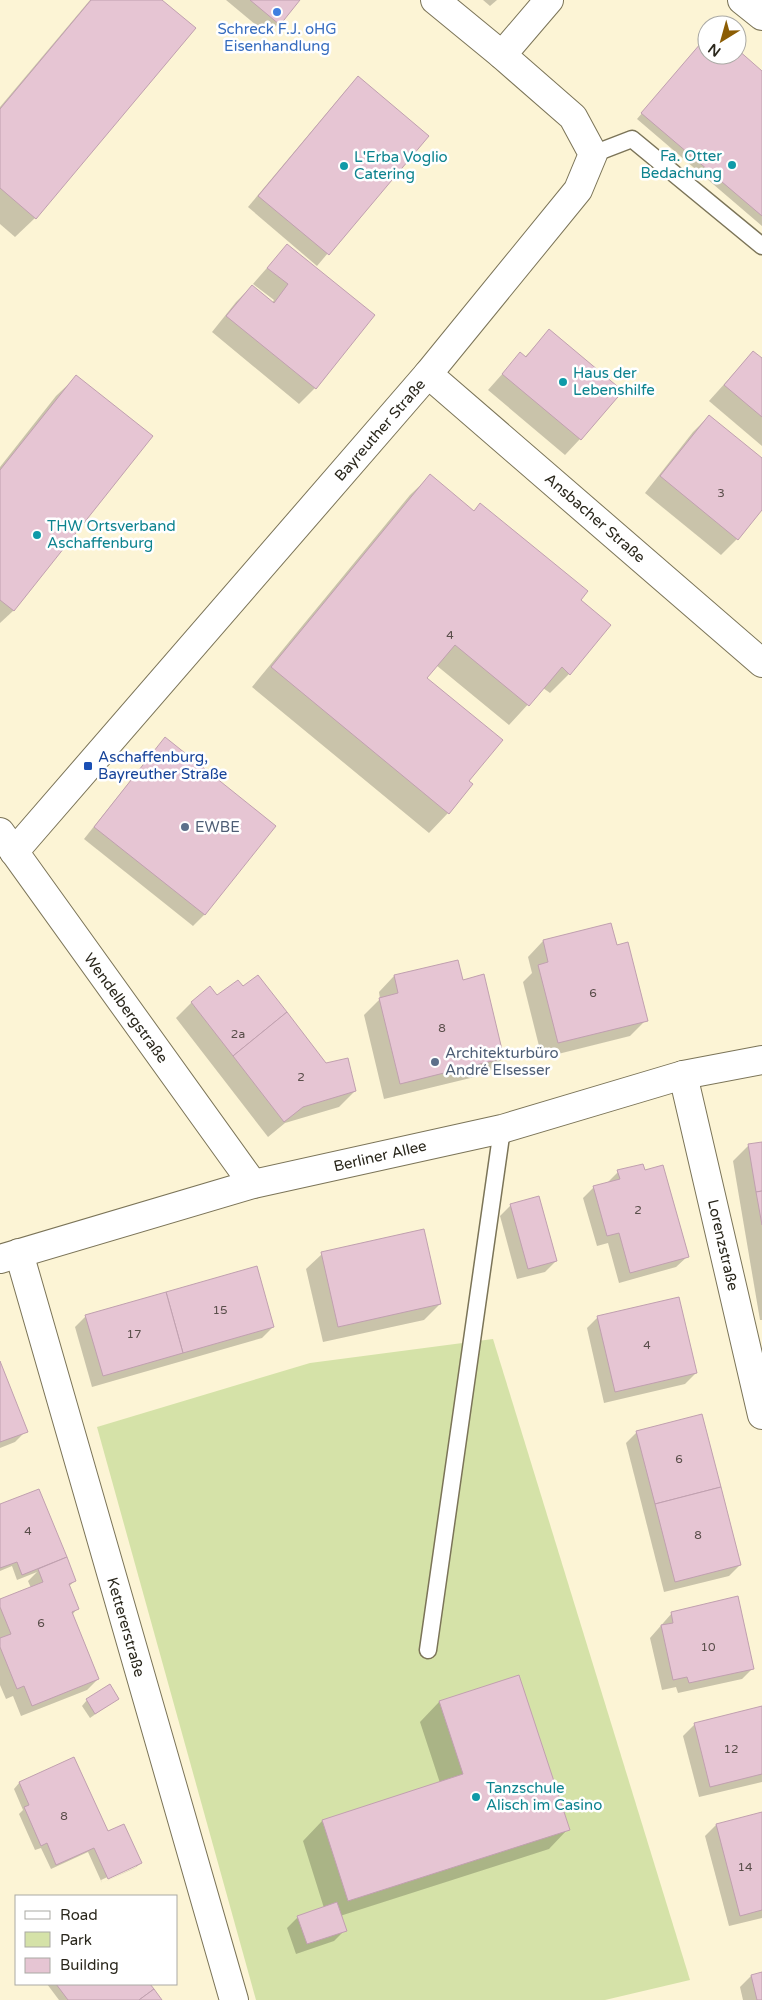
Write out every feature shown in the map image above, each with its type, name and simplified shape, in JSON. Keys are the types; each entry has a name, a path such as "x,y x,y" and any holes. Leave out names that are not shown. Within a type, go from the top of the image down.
{"street":[{"path":"435,0 502,55 573,118 593,154"},
{"path":"502,55 549,0"},
{"path":"742,0 762,16"},
{"name":"Bayreuther Straße","path":"7,842 428,374 578,190 593,154"},
{"name":"Ansbacher Straße","path":"428,374 762,662"},
{"name":"Wendelbergstraße","path":"7,842 253,1184"},
{"name":"Berliner Allee","path":"9,1256 253,1184 502,1129 683,1074 762,1060"},
{"name":"Lorenzstraße","path":"683,1074 762,1415"},
{"name":"Kettererstraße","path":"9,1256 234,2000"}],"lane":[{"path":"593,154 632,139 762,246"},
{"path":"428,1650 502,1129"}],"green space":[{"path":"493,1339 690,1980 605,2000 256,2000 97,1427 310,1363"}],"building":[{"path":"91,0 162,0 196,28 36,219 0,188 0,109"},
{"name":"Schreck F.J. oHG Eisenhandlung","path":"250,0 300,0 280,25"},
{"name":"Fa. Otter Bedachung","path":"697,48 697,65 747,65 747,58 762,71 762,216 641,113"},
{"name":"L'Erba Voglio Catering","path":"358,76 429,136 329,255 258,196"},
{"path":"287,244 375,315 316,389 226,316 252,285 274,303 288,284 267,268"},
{"name":"Haus der Lebenshilfe","path":"549,329 623,391 581,440 502,374 520,352 526,357"},
{"path":"753,351 762,358 762,417 724,385"},
{"name":"THW Ortsverband Aschaffenburg","path":"76,375 153,436 14,611 0,600 0,470"},
{"path":"709,415 762,458 762,510 738,540 660,476"},
{"path":"430,474 474,511 480,503 588,591 581,600 611,625 570,675 562,667 529,706 455,645 427,678 503,740 469,781 473,784 449,814 271,667"},
{"name":"EWBE","path":"165,737 276,826 205,915 94,827"},
{"path":"611,923 617,945 628,942 648,1021 558,1043 538,965 548,962 543,940"},
{"path":"458,960 463,980 484,974 504,1058 400,1084 379,998 398,993 394,975"},
{"path":"258,975 287,1012 233,1056 191,1002 210,986 217,995 238,980 243,986"},
{"path":"287,1012 326,1063 348,1058 356,1091 303,1107 284,1122 233,1056"},
{"path":"762,1142 762,1191 756,1192 748,1144"},
{"path":"643,1164 645,1170 663,1165 689,1257 630,1273 619,1233 607,1236 593,1186 620,1179 617,1170"},
{"path":"762,1191 762,1225 756,1192"},
{"path":"539,1196 557,1261 528,1269 510,1204"},
{"path":"424,1229 441,1304 338,1327 321,1252"},
{"path":"257,1266 274,1327 183,1353 166,1292"},
{"path":"166,1292 183,1353 103,1376 85,1315"},
{"path":"679,1297 697,1373 615,1392 597,1316"},
{"path":"0,1361 28,1432 0,1442"},
{"path":"702,1414 721,1487 655,1504 636,1431"},
{"path":"721,1487 741,1565 675,1582 655,1504"},
{"path":"39,1489 67,1557 22,1575 17,1562 0,1568 0,1504"},
{"path":"67,1557 76,1581 69,1584 79,1609 72,1612 99,1679 32,1706 24,1686 17,1689 0,1647 0,1638 11,1634 0,1607 0,1599 43,1582 38,1569"},
{"path":"738,1596 754,1669 689,1683 687,1677 673,1680 661,1625 673,1623 671,1612"},
{"name":"Tanzschule Alisch im Casino","path":"519,1675 570,1830 348,1901 322,1820 463,1774 439,1701"},
{"path":"110,1684 119,1699 95,1714 86,1699"},
{"path":"762,1706 762,1774 710,1787 694,1723"},
{"path":"74,1757 108,1831 124,1824 142,1863 108,1879 94,1848 56,1865 47,1843 41,1846 24,1807 29,1805 19,1782"},
{"path":"762,1812 762,1910 740,1916 716,1824"},
{"path":"337,1902 347,1931 307,1944 297,1916"},
{"path":"762,1972 762,2000 757,2000 751,1975"},
{"path":"57,1985 151,1985 154,1989 139,2000 68,2000"},
{"path":"154,1989 162,2000 139,2000"}],"place":[{"name":"Schreck F.J. oHG Eisenhandlung","path":"277,12"},
{"name":"Fa. Otter Bedachung","path":"732,165"},
{"name":"L'Erba Voglio Catering","path":"344,166"},
{"name":"Haus der Lebenshilfe","path":"563,382"},
{"name":"THW Ortsverband Aschaffenburg","path":"37,535"},
{"name":"Aschaffenburg, Bayreuther Straße","path":"88,766"},
{"name":"EWBE","path":"185,827"},
{"name":"Architekturbüro André Elsesser","path":"435,1062"},
{"name":"Tanzschule Alisch im Casino","path":"476,1797"}]}
